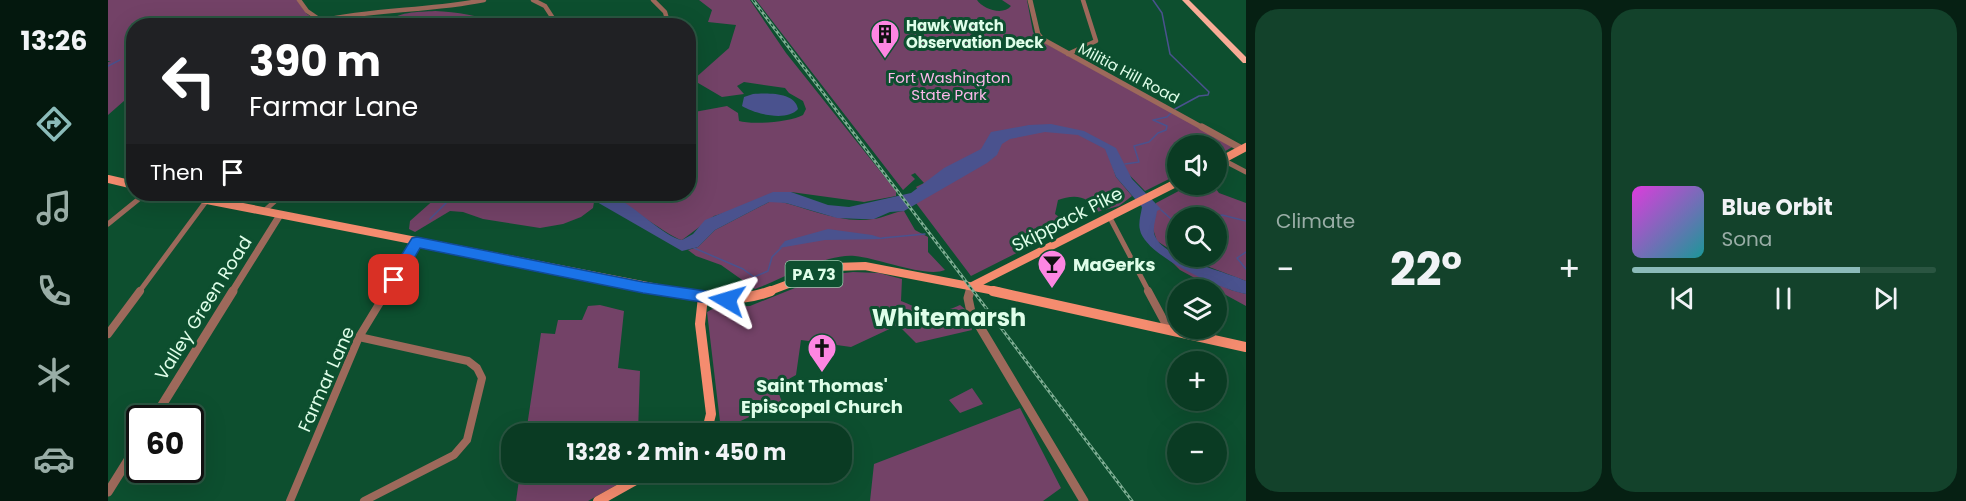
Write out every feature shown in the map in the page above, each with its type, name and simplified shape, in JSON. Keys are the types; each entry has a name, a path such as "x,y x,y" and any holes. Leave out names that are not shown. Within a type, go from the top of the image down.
{"highway":[{"path":"1185,0 1246,61"},
{"path":"1194,0 1246,51"}],"main road":[{"path":"1227,157 1244,148"},
{"path":"108,179 126,183"},
{"name":"Skippack Pike","path":"972,286 1167,187"},
{"path":"212,201 703,297 700,324 711,414 709,423"},
{"name":"PA 73","path":"703,297 727,300 751,298 834,267 878,267 972,286"},
{"path":"991,276 994,287 1001,294"},
{"path":"972,286 1167,330"},
{"path":"1208,339 1246,347"},
{"path":"598,501 630,483"}],"street":[{"path":"299,0 316,18"},
{"path":"333,18 358,12 456,5 484,0"},
{"path":"536,0 548,9 553,18"},
{"path":"653,0 665,12 667,18"},
{"name":"Militia Hill Road","path":"1030,0 1038,34 1068,54 1244,148"},
{"path":"1068,54 1096,41 1083,0"},
{"path":"1227,164 1246,171"},
{"path":"108,224 136,201"},
{"path":"108,334 206,201"},
{"path":"264,211 275,201"},
{"name":"Valley Green Road","path":"162,405 280,215"},
{"path":"1109,216 1167,325"},
{"name":"Farmar Lane","path":"290,501 359,337 417,242"},
{"path":"972,286 968,298 971,312 1084,501"},
{"path":"359,337 468,361 477,368 482,378 467,440 454,455 364,501"},
{"path":"108,492 126,463"}],"green space":[{"path":"108,0 297,0 313,18 126,18 126,99 108,115 108,62 111,62 108,61"},
{"path":"699,0 750,0 786,53 896,191 896,196 864,202 791,192 714,216 682,240 668,234 619,201 696,201 696,112 727,106 738,113 739,121 762,123 797,117 803,115 806,109 803,101 785,88 744,82 737,86 744,94 722,97 696,82 696,77 729,48 736,25 708,22 712,10"},
{"name":"Fort Washington State Park","path":"756,0 977,0 988,8 1003,11 1011,6 1002,0 1027,0 1033,32 1039,40 1214,135 1167,135 1167,180 1145,191 1108,153 1116,177 1132,196 1119,206 1093,213 1092,207 1085,199 1070,197 1058,200 1055,214 1066,222 1082,218 1082,220 971,276 916,203 997,155 923,196 916,187 924,183 915,173 911,175 915,179 903,190"},
{"path":"415,12 451,12 481,18 393,18"},
{"name":"Fort Washington State Park","path":"1227,142 1234,146 1227,150"},
{"path":"1171,195 1224,195 1246,203 1246,281 1209,267 1227,267 1227,207 1167,207 1167,248 1157,241 1153,229 1156,203"},
{"path":"432,201 594,202 593,208 581,217 563,224 540,228 450,211 415,232 409,229 410,221"},
{"path":"777,201 836,217 860,220 904,211 915,230 928,237 928,252 945,270 926,271 855,256 844,256 818,262 755,289 721,265 696,256 688,250 698,247 715,230 769,202"},
{"path":"1177,267 1183,267 1208,279 1196,279"},
{"path":"853,272 879,273 902,279 901,301 930,312 943,311 960,305 965,309 972,330 916,343 898,325 851,347 801,340 796,375 776,386 782,402 736,423 720,423 707,312 716,307 750,306 827,275"},
{"path":"1227,288 1246,294 1246,306 1227,296"},
{"path":"600,305 624,311 618,368 640,371 638,423 528,423 541,333 555,334 558,320 582,320 588,306"},
{"path":"972,388 983,404 960,413 949,400"},
{"path":"1020,408 1061,488 1043,501 870,501 874,464"},
{"path":"519,483 620,483 588,501 516,501"}],"water":[{"path":"753,94 773,94 792,99 798,109 793,113 779,116 755,112 742,106 744,97"},
{"path":"1051,124 1084,131 1116,148 1132,179 1161,209 1157,211 1154,232 1156,238 1167,249 1167,259 1145,240 1139,221 1142,207 1116,177 1105,149 1078,135 1045,132 1010,139 1002,144 997,155 987,163 904,211 890,212 874,219 837,218 786,203 769,202 715,230 698,247 682,251 595,201 622,201 667,233 682,240 693,234 705,220 773,192 791,192 828,205 849,207 911,193 944,168 981,149 991,132 1029,125"},
{"path":"828,229 885,239 825,240 779,248 785,241"},
{"path":"1180,267 1207,267 1246,281 1246,294 1227,288 1227,279 1203,279"}],"waterway":[{"path":"1153,0 1162,13 1170,54 1209,92 1208,95 1199,96 1175,109"},
{"path":"108,66 120,60"},
{"path":"1125,164 1139,162 1134,146 1149,142 1158,133 1166,130 1167,126 1153,120 1167,117 1172,112"},
{"path":"430,219 448,201"},
{"path":"1161,210 1167,215"},
{"path":"1227,216 1246,221"},
{"path":"882,238 925,234"},
{"path":"694,248 743,269 754,277 768,271 772,257 781,248"},
{"path":"1246,252 1237,258 1246,269"}],"railway":[{"path":"753,0 1132,501"}],"place":[{"name":"Hawk Watch Observation Deck","path":"885,60"},
{"name":"MaGerks","path":"1052,290"},
{"name":"Saint Thomas' Episcopal Church","path":"822,374"}],"district":[{"name":"Whitemarsh","path":"949,317"}],"route":[{"path":"394,280 417,242 643,288 727,300"}]}
